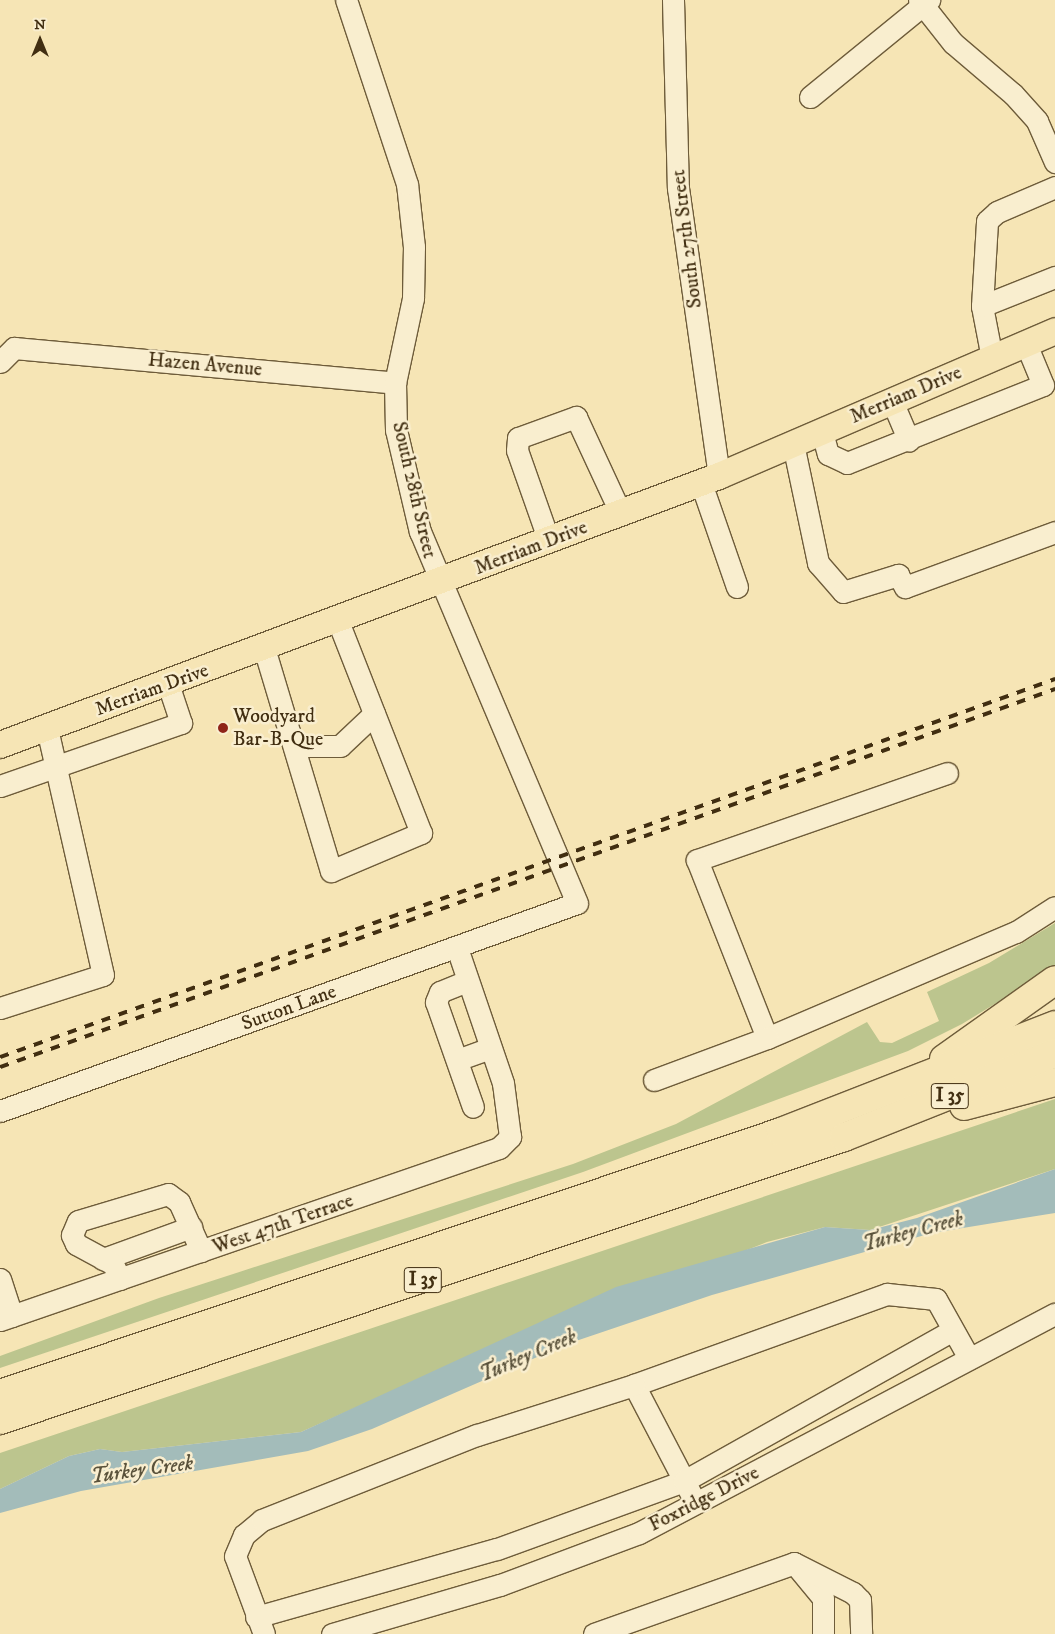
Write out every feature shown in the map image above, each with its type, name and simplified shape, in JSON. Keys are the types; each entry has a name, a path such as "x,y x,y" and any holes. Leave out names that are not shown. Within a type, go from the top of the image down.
{"highway":[{"path":"907,1086 1055,980"},
{"name":"I 35","path":"0,1394 673,1170 907,1086 1055,1025"},
{"name":"I 35","path":"0,1420 844,1137 1055,1052"},
{"path":"844,1137 1055,1082"}],"main road":[{"name":"Merriam Drive","path":"2,738 47,728 438,584 621,514 710,479 992,358 1054,334"}],"street":[{"name":"South 28th Street","path":"346,0 407,184 414,247 413,298 395,383 396,430 420,532 438,584 577,903"},
{"name":"South 27th Street","path":"672,0 678,188 710,479 737,587"},
{"path":"810,97 923,2 953,43 1013,94 1037,121 1055,162"},
{"path":"992,358 982,306 987,221 997,212 1055,187"},
{"path":"982,306 1055,277"},
{"path":"822,432 828,454 839,463 908,440 1043,386 1026,344"},
{"name":"Hazen Avenue","path":"7,355 395,383"},
{"path":"892,402 908,440"},
{"path":"549,541 517,450 518,438 576,418 621,514"},
{"path":"793,444 818,564 843,592 898,574 905,587 1055,532"},
{"path":"264,648 332,871 421,833 338,621"},
{"path":"0,786 182,723 168,684"},
{"path":"294,746 340,746 374,714"},
{"path":"0,1008 103,975 47,728"},
{"path":"767,1038 697,860 947,773"},
{"name":"Sutton Lane","path":"0,1111 457,948 577,903"},
{"path":"654,1080 767,1038 1016,932 1055,907"},
{"path":"457,948 490,1048 457,1060"},
{"path":"467,981 437,997 473,1107"},
{"name":"West 47th Terrace","path":"6,1318 499,1148 510,1137 503,1083 490,1048"},
{"path":"120,1279 113,1264 76,1244 72,1235 78,1221 168,1194 180,1202 202,1252"},
{"path":"103,1259 191,1227"},
{"path":"0,1279 6,1318"},
{"path":"953,1330 684,1481 497,1549 260,1625 234,1556 244,1535 262,1520 477,1435 634,1385 886,1294 936,1299 969,1358"},
{"name":"Foxridge Drive","path":"332,1634 560,1564 697,1505 969,1358 1055,1314"},
{"path":"634,1385 697,1505"},
{"path":"594,1634 794,1563 853,1593 860,1600 861,1634"},
{"path":"794,1563 823,1598 823,1634"}],"green space":[{"path":"1055,923 1055,967 962,1024 908,1051 583,1172 0,1368 0,1356 159,1298 573,1164 676,1124 867,1022 880,1042 892,1043 939,1021 927,992 989,963"},
{"path":"1055,1099 1055,1169 870,1230 825,1227 767,1242 406,1385 301,1432 122,1452 100,1449 69,1456 0,1489 0,1453"}],"water":[{"name":"Turkey Creek","path":"1055,1169 1055,1213 932,1233 712,1295 567,1344 372,1429 308,1451 81,1491 0,1513 0,1489 69,1456 100,1449 122,1452 301,1432 616,1287 825,1227 870,1230 917,1218"}],"railway":[{"path":"0,1057 1055,679"},
{"path":"0,1067 1055,689"}],"place":[{"name":"Woodyard Bar-B-Que","path":"223,728"}]}
